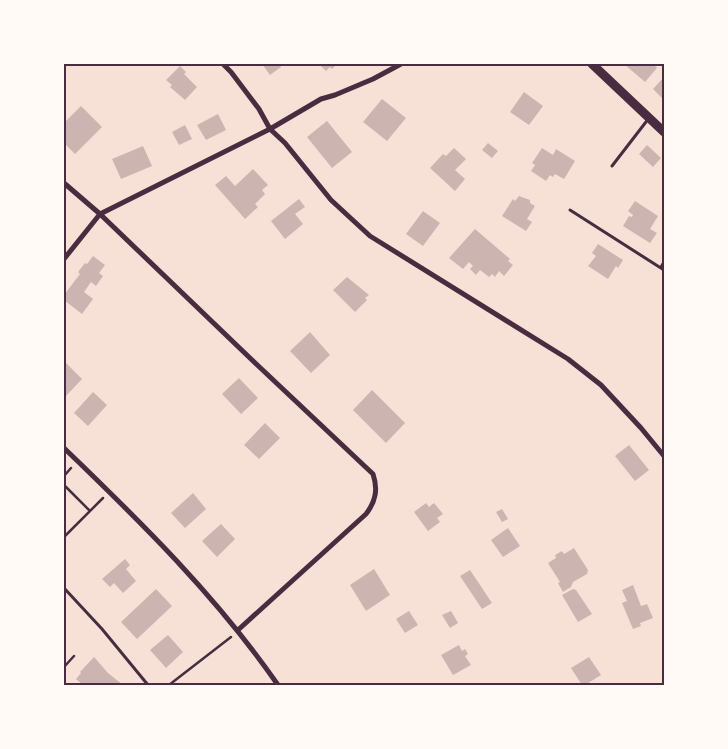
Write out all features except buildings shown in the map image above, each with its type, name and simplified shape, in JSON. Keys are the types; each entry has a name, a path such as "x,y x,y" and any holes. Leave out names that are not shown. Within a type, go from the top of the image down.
{"street":[{"path":"223,64 259,109 270,129 285,143 331,200 370,236 568,359 601,386 641,428 664,456"},
{"path":"64,259 100,214 270,129 321,99 373,79 402,64"},
{"path":"592,64 664,132"},
{"path":"64,183 100,214 373,474 376,498 366,514 238,630"},
{"path":"64,448 166,550 238,630 278,685"}],"lane":[{"path":"612,166 650,118"},
{"path":"570,210 663,269 664,262"},
{"path":"64,588 102,629 148,685"}],"path":[{"path":"69,464 76,470"},
{"path":"64,476 72,467"},
{"path":"64,485 90,511"},
{"path":"64,537 105,499 100,494"},
{"path":"169,685 232,635"},
{"path":"64,667 74,656"}]}
